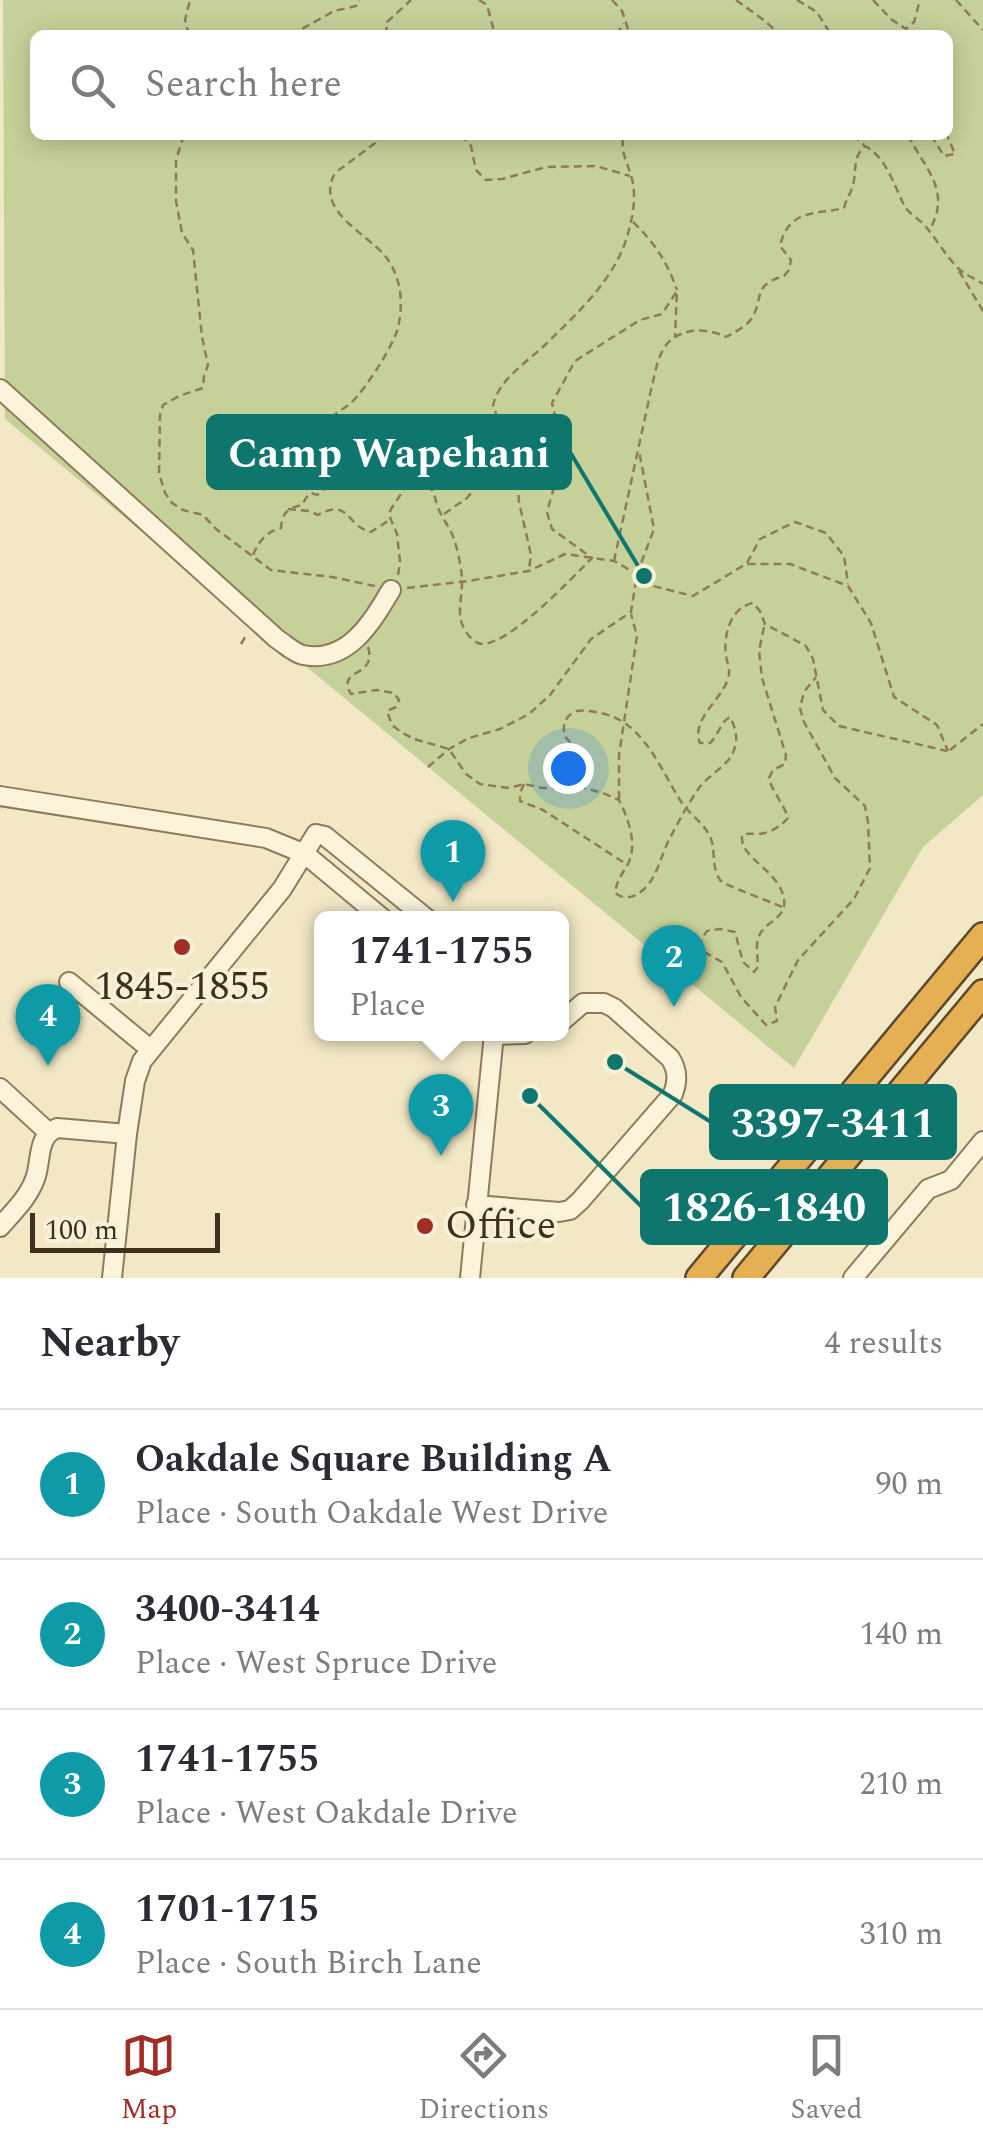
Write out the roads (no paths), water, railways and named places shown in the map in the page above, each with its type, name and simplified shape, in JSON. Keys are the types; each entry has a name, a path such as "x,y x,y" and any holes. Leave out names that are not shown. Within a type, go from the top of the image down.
{"highway":[{"path":"699,1278 983,936"},
{"path":"746,1278 983,994"}],"street":[{"path":"0,389 277,639 300,655 328,656 359,638 391,590"},
{"path":"0,796 266,838 305,854 374,911"},
{"path":"112,1278 127,1134 142,1060 282,889 316,834 325,836 417,911"},
{"path":"69,982 150,1050"},
{"path":"476,1205 547,1212 570,1210 673,1094 676,1066 614,1008 583,1003 569,1015"},
{"path":"470,1278 493,1041"},
{"path":"0,1088 48,1132"},
{"path":"0,1227 31,1190 43,1138 48,1132 57,1128 127,1134"},
{"path":"853,1278 928,1189 951,1180 983,1141"}],"place":[{"name":"Camp Wapehani","path":"644,576"},
{"name":"Oakdale Square Building A","path":"453,902"},
{"name":"1845-1855","path":"182,947"},
{"name":"3400-3414","path":"674,1007"},
{"name":"3397-3411","path":"615,1062"},
{"name":"1701-1715","path":"48,1066"},
{"name":"1826-1840","path":"530,1096"},
{"name":"1741-1755","path":"441,1156"},
{"name":"Office","path":"425,1226"}]}
